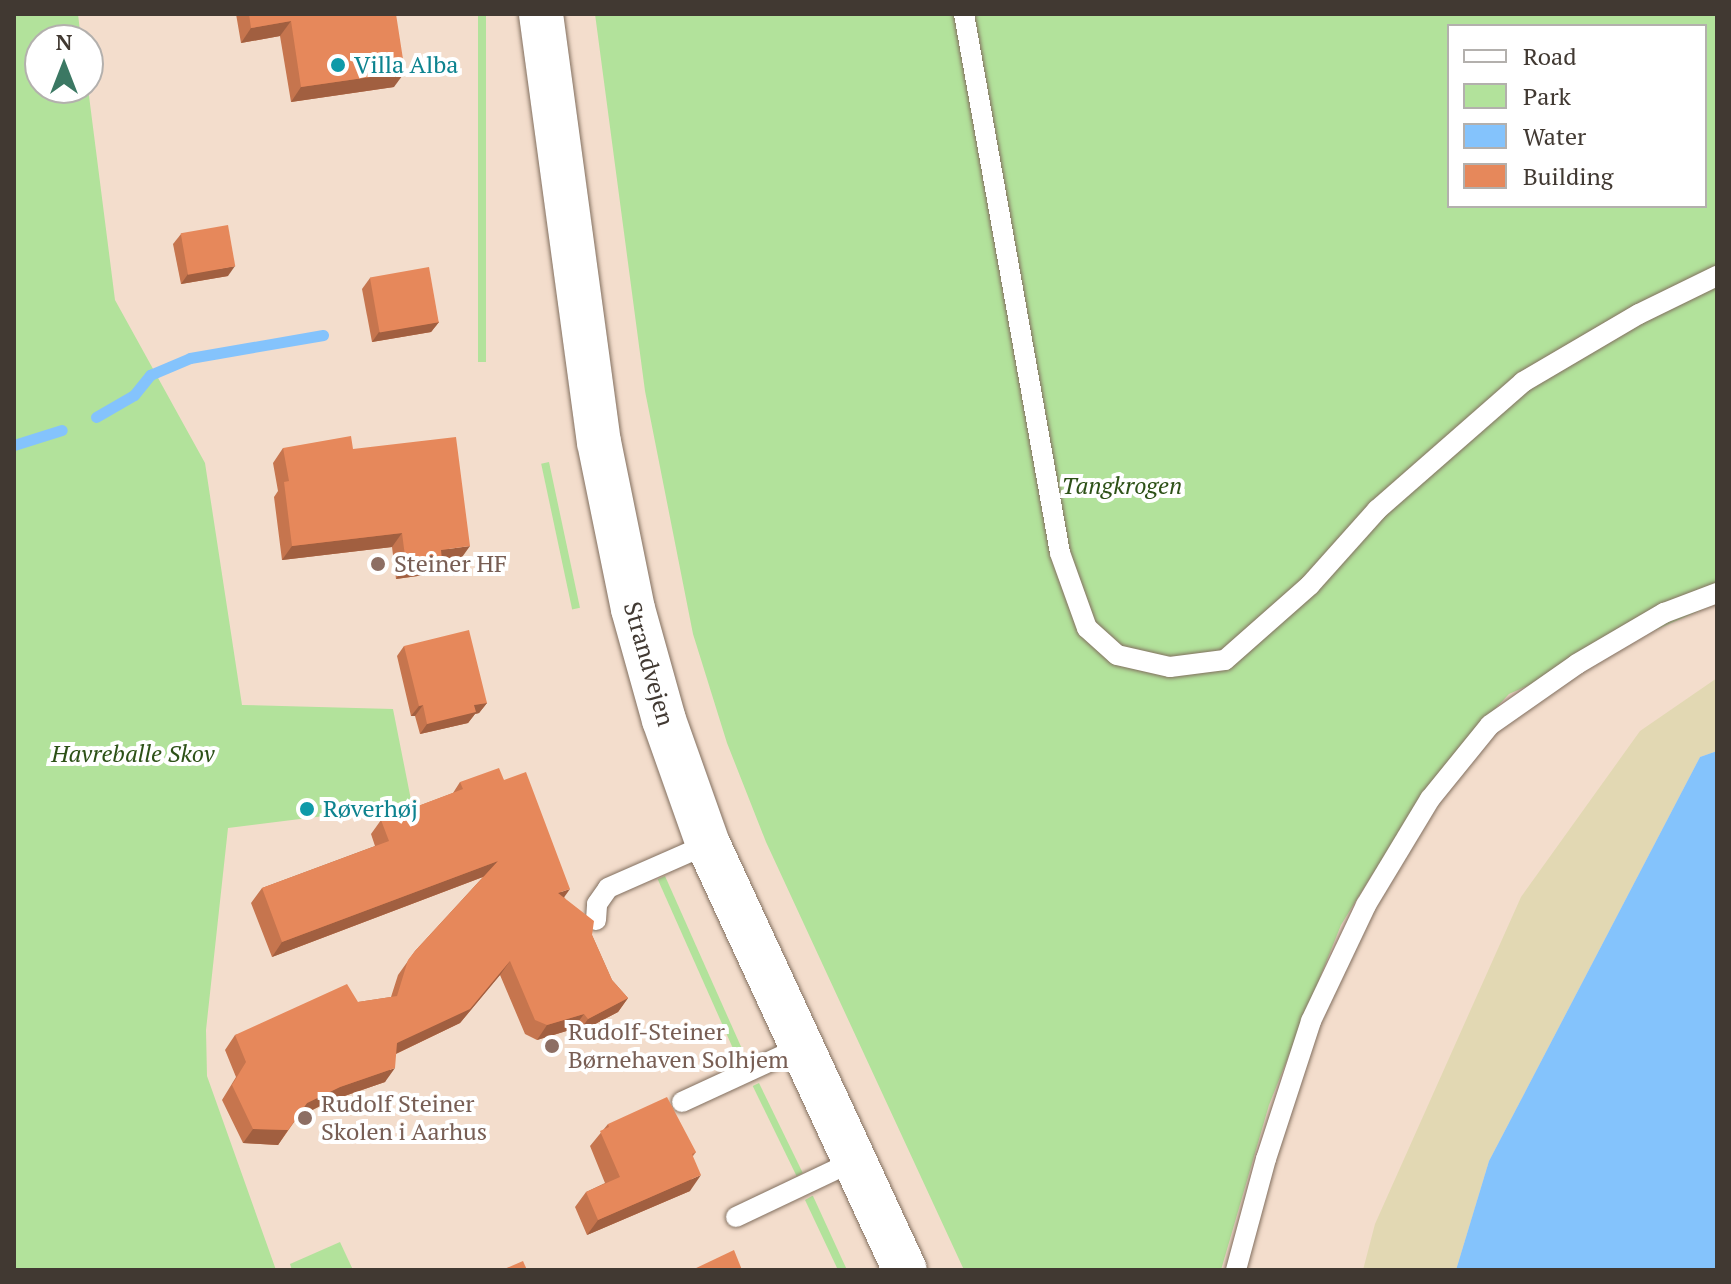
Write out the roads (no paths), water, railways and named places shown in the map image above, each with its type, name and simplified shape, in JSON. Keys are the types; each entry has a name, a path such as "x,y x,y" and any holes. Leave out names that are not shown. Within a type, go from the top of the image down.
{"street":[{"name":"Strandvejen","path":"541,14 587,365 615,530 664,720 708,844 905,1270"}],"lane":[{"path":"964,14 1060,553 1087,628 1117,655 1170,667 1225,660 1310,585 1377,510 1523,382 1639,314 1717,276"},
{"path":"1236,1270 1266,1159 1311,1021 1366,905 1430,799 1490,725 1577,664 1664,613 1717,593"},
{"path":"596,920 597,904 608,888 708,844"},
{"path":"682,1102 801,1047"},
{"path":"736,1217 854,1161"}],"water":[{"path":"1717,751 1717,1270 1456,1270 1489,1161 1700,757"}],"waterway":[{"path":"96,417 134,395 150,375 190,358 323,335"},
{"path":"14,445 62,430"}],"place":[{"name":"Villa Alba","path":"338,65"},
{"name":"Steiner HF","path":"378,564"},
{"name":"Røverhøj","path":"307,809"},
{"name":"Rudolf-Steiner Børnehaven Solhjem","path":"552,1046"},
{"name":"Rudolf Steiner Skolen i Aarhus","path":"305,1118"}],"park label":[{"name":"Tangkrogen","path":"1122,486"},
{"name":"Havreballe Skov","path":"133,754"}]}
